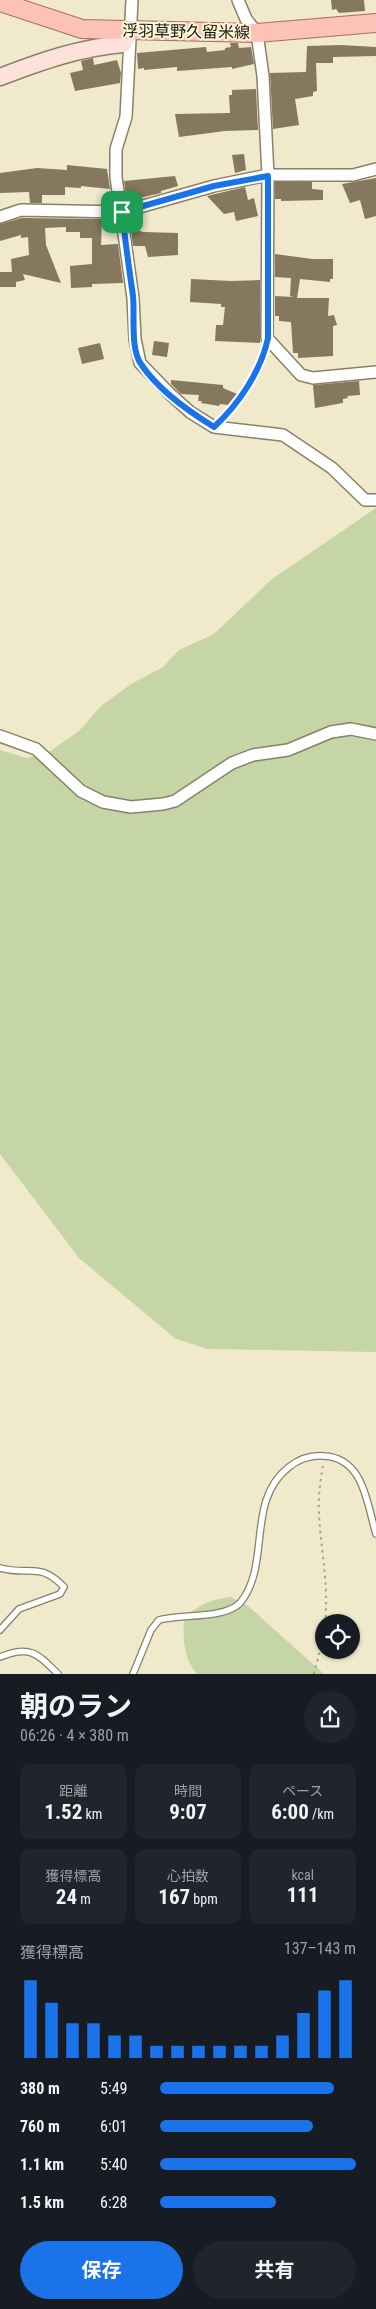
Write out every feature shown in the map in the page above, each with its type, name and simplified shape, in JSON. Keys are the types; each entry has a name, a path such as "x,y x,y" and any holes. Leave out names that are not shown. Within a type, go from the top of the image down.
{"main road":[{"name":"浮羽草野久留米線","path":"0,2 82,28 257,33 376,23"}],"street":[{"path":"132,0 126,117 116,149 116,177 133,298 135,339 140,363 190,412 214,427 283,435 332,468 365,500 376,500"},
{"path":"238,0 246,19 257,33 263,76 268,176 268,338 301,375 313,378 376,372"},
{"path":"0,77 38,62 82,49 123,44 130,30"},
{"path":"0,217 20,210 122,212 214,186 268,176 353,175 376,169"},
{"path":"0,736 36,749 81,790 103,802 131,807 175,801 232,763 253,755 288,750 331,732 351,729 376,734"}],"lane":[{"path":"214,427 231,411 245,389 265,352 268,338"},
{"path":"133,1674 151,1630 160,1620 225,1612 239,1603 252,1580 265,1501 280,1474 296,1462 309,1457 324,1456 340,1459 359,1475 376,1534"},
{"path":"0,1568 14,1571 39,1571 52,1575 64,1587 60,1594 19,1609 0,1630"},
{"path":"0,1657 24,1650 34,1652 58,1674"}],"path":[{"path":"324,1456 318,1514 324,1561 326,1614"},
{"path":"314,1674 318,1659"}],"green space":[{"path":"376,508 376,1352 208,1349 176,1339 79,1258 0,1154 0,750 27,758 49,752 79,731 101,706 131,684 163,667 179,650 214,634 272,579"},
{"path":"231,1597 248,1606 324,1674 197,1674 186,1655 184,1618 206,1603"}],"building":[{"path":"331,0 364,0 365,11 339,13 336,9 332,10"},
{"path":"230,43 238,43 239,48 251,47 254,64 232,69 232,67 177,71 177,67 138,69 137,53 206,47 207,52 225,50 225,48 231,47"},
{"path":"307,46 376,47 376,56 333,57 333,63 316,63 317,91 313,92 313,96 295,99 299,125 273,129 270,73 306,72"},
{"path":"93,58 94,65 117,60 121,73 120,83 75,91 70,73 83,70 81,61"},
{"path":"256,89 258,130 225,131 179,137 175,114 230,113 229,95 232,95 232,90"},
{"path":"244,154 246,170 235,173 232,155"},
{"path":"67,165 107,169 110,189 81,186 81,188 65,187 65,195 42,195 42,203 30,203 29,192 0,193 0,173 37,168 67,170"},
{"path":"175,176 178,186 161,191 161,193 135,199 135,195 126,195 124,181"},
{"path":"376,178 376,216 365,219 360,200 350,203 342,184"},
{"path":"275,182 312,182 312,189 323,190 323,200 281,201 281,199 275,199"},
{"path":"245,187 248,200 254,198 258,216 236,221 234,212 224,214 207,196"},
{"path":"22,218 102,219 101,245 118,244 123,283 92,284 92,287 71,288 70,266 92,264 92,238 80,238 80,232 66,232 66,227 45,228 46,245 61,283 23,274 25,280 16,282 16,287 0,287 0,272 12,272 11,259 29,255 28,237 21,238 21,235 0,241 0,224"},
{"path":"131,229 144,232 178,233 178,255 148,257 145,246 133,246"},
{"path":"275,254 312,259 333,259 333,279 330,279 330,282 300,279 297,298 329,298 328,316 334,315 337,325 333,326 333,356 298,358 298,353 293,353 291,322 279,321 279,316 275,316 275,296 293,297 290,296 291,278 275,277"},
{"path":"191,279 260,280 260,343 215,341 216,325 223,325 225,307 221,307 221,304 190,302"},
{"path":"154,341 169,343 167,357 152,355"},
{"path":"100,343 104,359 82,364 78,348"},
{"path":"171,380 223,385 223,388 237,394 228,405 220,404 219,406 201,403 202,401 198,401 199,395 181,394 171,384"},
{"path":"359,381 360,395 347,396 348,398 343,399 343,403 315,408 313,385"}],"route":[{"path":"268,176 268,338 265,352 231,411 214,427 190,412 155,380 140,363 135,339 133,298 122,212 214,186 268,176"}]}
